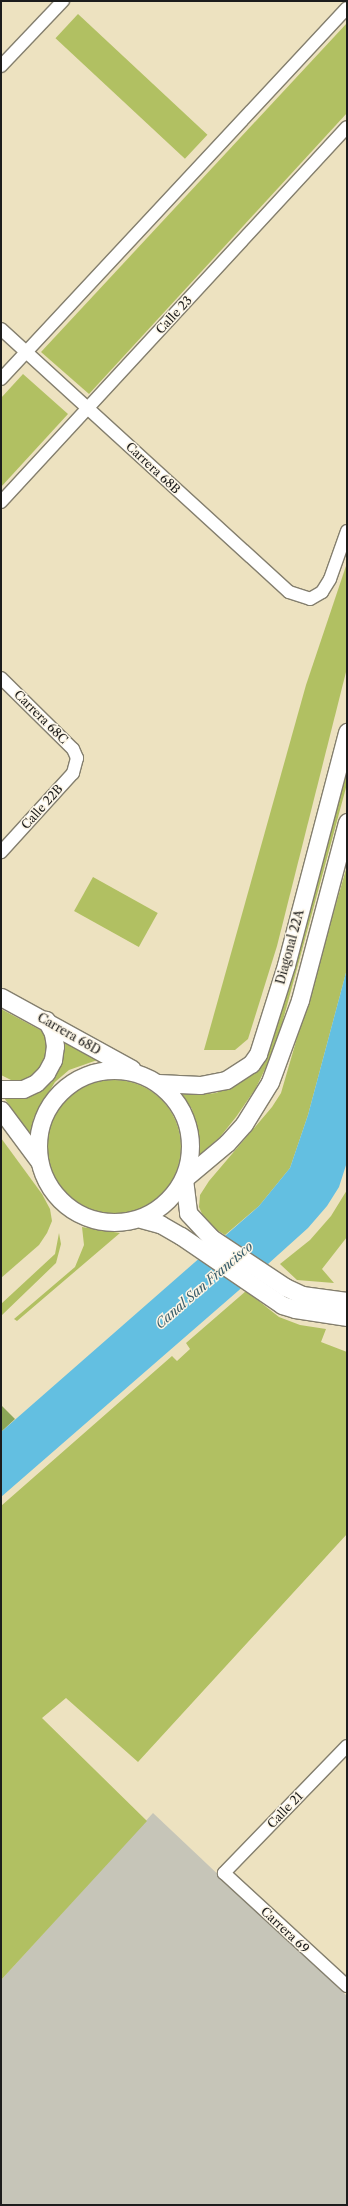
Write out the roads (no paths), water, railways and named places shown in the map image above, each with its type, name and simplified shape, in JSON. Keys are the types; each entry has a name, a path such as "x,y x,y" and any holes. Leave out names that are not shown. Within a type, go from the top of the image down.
{"main road":[{"name":"Diagonal 22A","path":"158,1083 200,1085 226,1080 251,1064 258,1054 286,965 347,732"},
{"name":"Diagonal 22A","path":"184,1179 227,1143 244,1124 270,1082 286,1043 300,1000 347,822"},
{"name":"Carrera 68D","path":"1,997 46,1020 137,1073"},
{"path":"1,1089 24,1089 36,1083 46,1073 53,1060 55,1046 53,1033 46,1020"},
{"path":"184,1179 164,1205 141,1219 109,1223 80,1216 62,1203 47,1184 39,1161 38,1139 44,1116 55,1098 72,1082 93,1072 116,1069 137,1073 158,1083 172,1096 183,1112 189,1131 191,1152 184,1179 188,1213 206,1243"},
{"path":"1,1110 39,1161"},
{"path":"141,1219 206,1243 262,1283 295,1309 347,1317"},
{"path":"262,1283 302,1295 347,1301"}],"street":[{"path":"1,66 63,1"},
{"path":"1,379 347,8"},
{"name":"Calle 23","path":"1,502 87,407 347,127"},
{"name":"Carrera 68B","path":"1,329 289,592 310,599 322,592 330,579 347,531"},
{"name":"Carrera 68C","path":"1,678 73,749 77,758"},
{"name":"Calle 22B","path":"1,852 73,773 77,758"},
{"name":"Calle 21","path":"224,1873 347,1746"},
{"name":"Carrera 69","path":"224,1873 347,1986"}],"water":[{"name":"Canal San Francisco","path":"347,969 347,1162 339,1187 327,1206 308,1228 238,1291 1,1497 1,1432 259,1206 290,1168 308,1115"}]}
